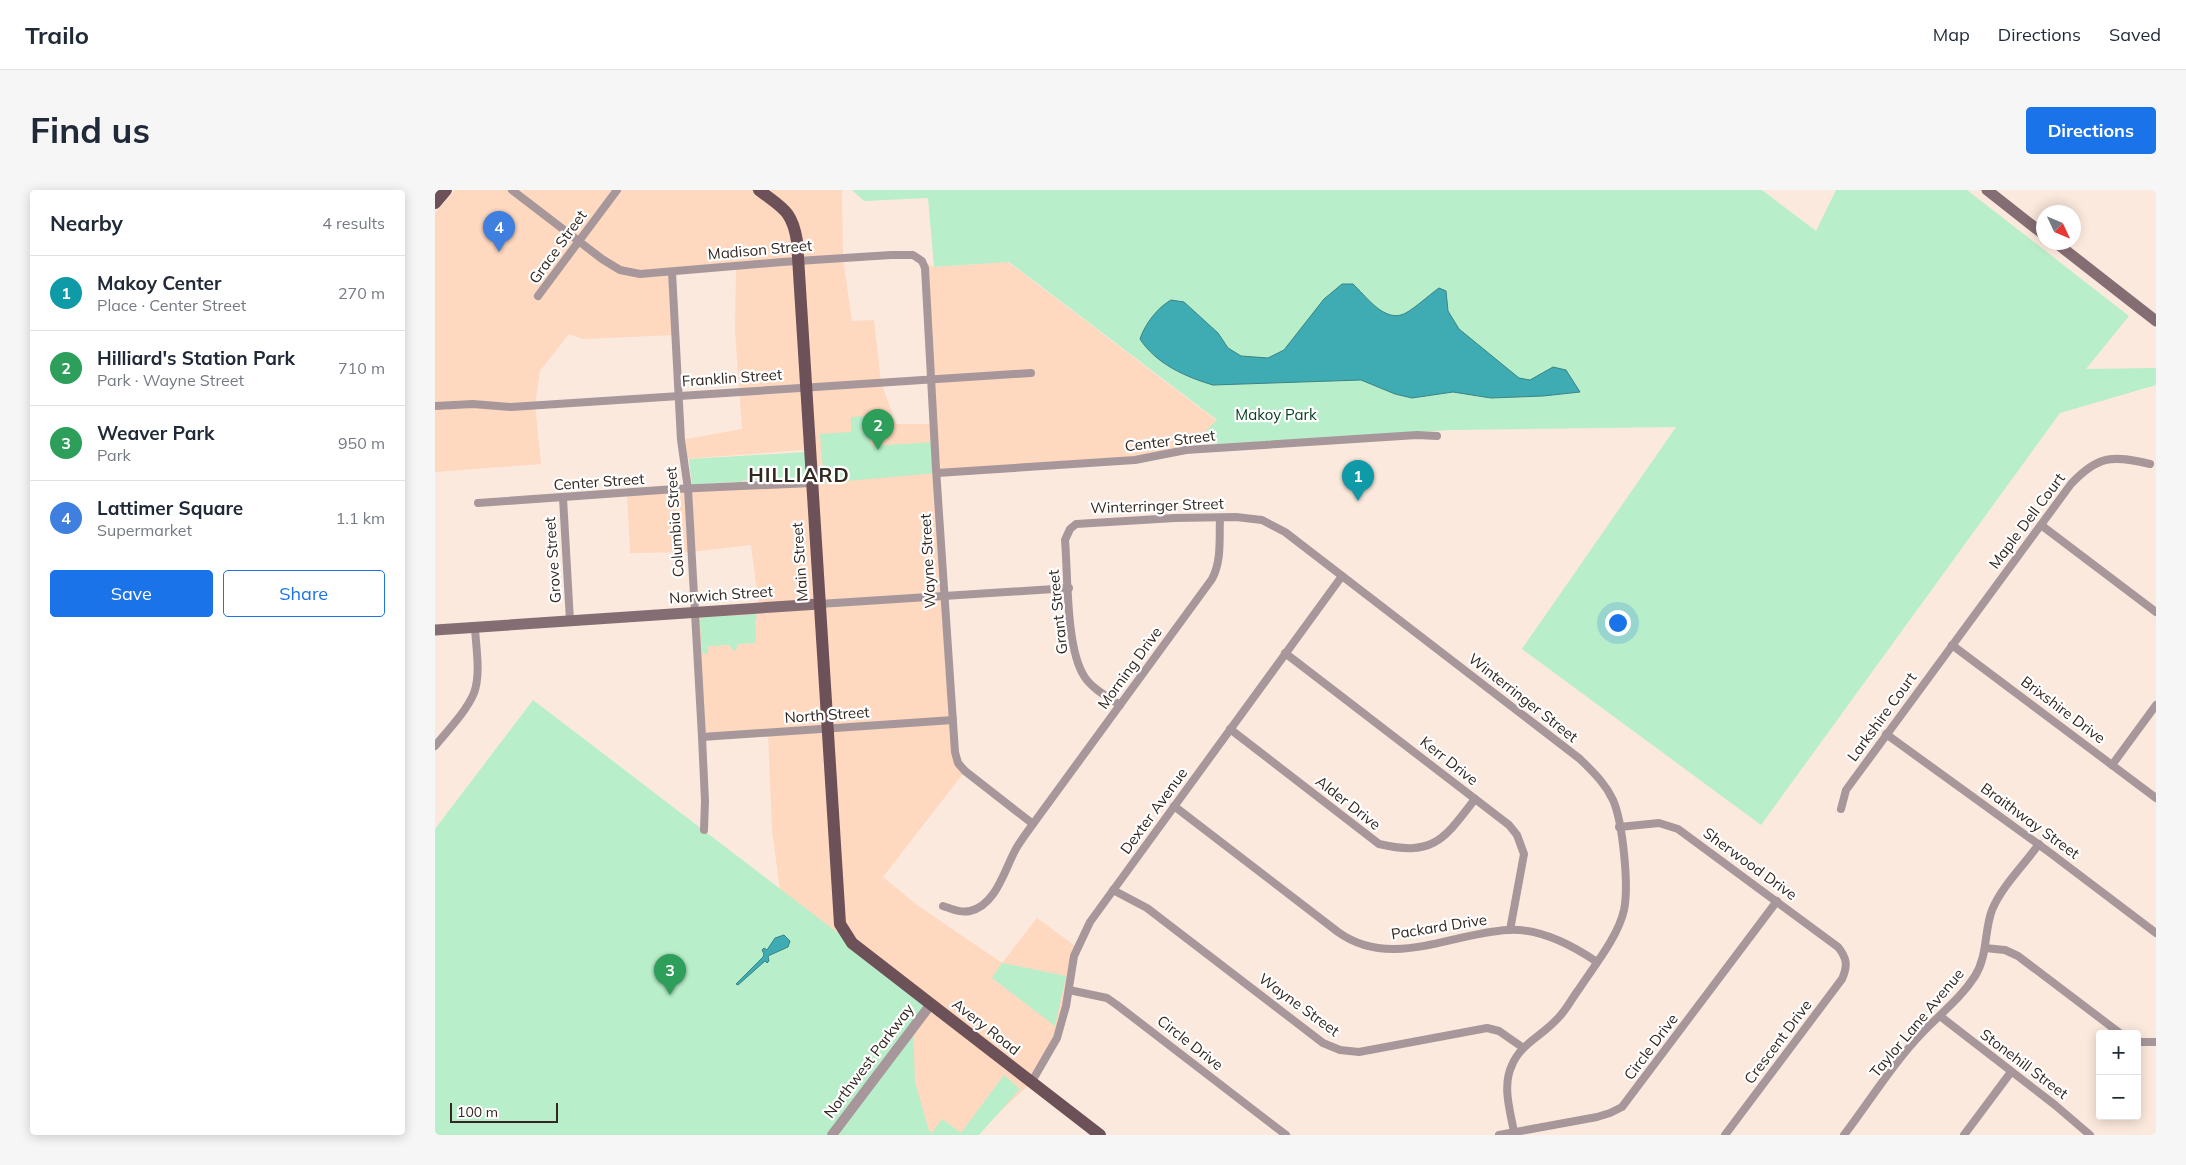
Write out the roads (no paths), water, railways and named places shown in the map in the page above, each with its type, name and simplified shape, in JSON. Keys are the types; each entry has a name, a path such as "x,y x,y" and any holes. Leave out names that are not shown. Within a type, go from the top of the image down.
{"main road":[{"path":"435,203 446,190"},
{"name":"Main Street","path":"759,190 791,217 796,236 839,917 842,930 853,943"},
{"path":"1987,190 2036,228"},
{"path":"2065,250 2156,321"},
{"name":"Norwich Street","path":"435,630 819,604"},
{"name":"Avery Road","path":"853,943 1100,1135"}],"street":[{"name":"Madison Street","path":"512,190 602,259 620,270 640,274 798,261 906,255 913,255 922,260"},
{"name":"Grace Street","path":"538,296 617,190"},
{"name":"Wayne Street","path":"922,260 925,268 944,595 958,762 965,771 1033,824"},
{"name":"Columbia Street","path":"672,272 681,440 688,489 702,737 705,801 704,830"},
{"name":"Franklin Street","path":"435,406 473,404 511,407 930,378 1031,373"},
{"name":"Center Street","path":"937,473 1135,460 1186,450 1417,435 1437,436"},
{"name":"Maple Dell Court","path":"1952,645 2071,484 2089,468 2100,462 2123,457 2150,464"},
{"name":"Center Street","path":"477,503 812,483"},
{"name":"Grove Street","path":"563,498 570,621"},
{"name":"Winterringer Street","path":"1070,528 1085,522 1236,517 1262,520 1285,532 1580,759 1600,779 1613,801 1619,827 1625,879 1624,910 1615,932 1597,962 1559,1017 1539,1037 1522,1047 1509,1071 1507,1092 1514,1132"},
{"name":"Morning Drive","path":"943,906 961,912 971,911 987,901 993,894 1018,846 1033,824 1217,569 1220,518"},
{"path":"2041,525 2156,612"},
{"name":"Grant Street","path":"1070,528 1065,540 1075,656 1084,676 1093,686 1120,705"},
{"name":"Dexter Avenue","path":"1031,1083 1057,1038 1069,990 1074,956 1090,922 1342,576"},
{"name":"Norwich Street","path":"819,604 1069,588"},
{"path":"435,746 467,706 474,693 477,678 475,628"},
{"name":"Larkshire Court","path":"1841,810 1846,790 1952,645"},
{"name":"Brixshire Drive","path":"1952,645 2156,798"},
{"name":"Kerr Drive","path":"1285,653 1513,830 1517,835 1524,854 1510,930"},
{"path":"2112,765 2156,705"},
{"name":"North Street","path":"702,737 953,720"},
{"name":"Alder Drive","path":"1229,729 1379,844 1403,850 1428,847 1449,833 1475,799"},
{"name":"Braithway Street","path":"1886,734 2039,844 2156,933"},
{"name":"Packard Drive","path":"1174,806 1338,932 1356,942 1375,949 1404,949 1510,930 1545,935 1585,954 1597,962"},
{"name":"Sherwood Drive","path":"1619,827 1659,823 1678,829 1838,947 1844,954 1847,963"},
{"name":"Taylor Lane Avenue","path":"1844,1135 1907,1051 1968,986 1976,974 1985,948 1992,909 2039,844"},
{"name":"Wayne Street","path":"1113,890 1147,908 1323,1043 1340,1050 1359,1052 1487,1028 1499,1030 1522,1047"},
{"name":"Circle Drive","path":"1499,1135 1597,1117 1621,1107 1777,901"},
{"path":"1985,948 2005,950 2018,956 2116,1030"},
{"name":"Crescent Drive","path":"1725,1135 1842,979 1847,963"},
{"name":"Circle Drive","path":"1069,990 1107,998 1286,1135"},
{"name":"Northwest Parkway","path":"832,1135 931,1004"},
{"name":"Stonehill Street","path":"1940,1016 2090,1135"},
{"path":"2141,1042 2156,1042"},
{"path":"1963,1135 2011,1072"}],"water":[{"path":"1342,284 1353,284 1374,306 1394,316 1405,314 1439,288 1446,291 1448,311 1459,329 1519,378 1530,380 1553,367 1566,370 1580,392 1543,396 1491,398 1453,392 1412,398 1395,394 1361,380 1213,385 1182,374 1172,368 1154,356 1140,339 1152,317 1171,300 1184,302 1218,333 1228,348 1241,356 1268,358 1284,350 1324,299"},
{"path":"784,935 790,941 788,947 768,956 769,961 767,963 765,961 738,985 736,984 763,957 762,950 764,948 767,950 775,938"}],"place":[{"name":"Lattimer Square","path":"499,252"},
{"name":"Hilliard's Station Park","path":"878,450"},
{"name":"Makoy Center","path":"1358,501"},
{"name":"Weaver Park","path":"670,995"}],"district":[{"name":"HILLIARD","path":"799,475"}],"park label":[{"name":"Makoy Park","path":"1276,415"}]}
